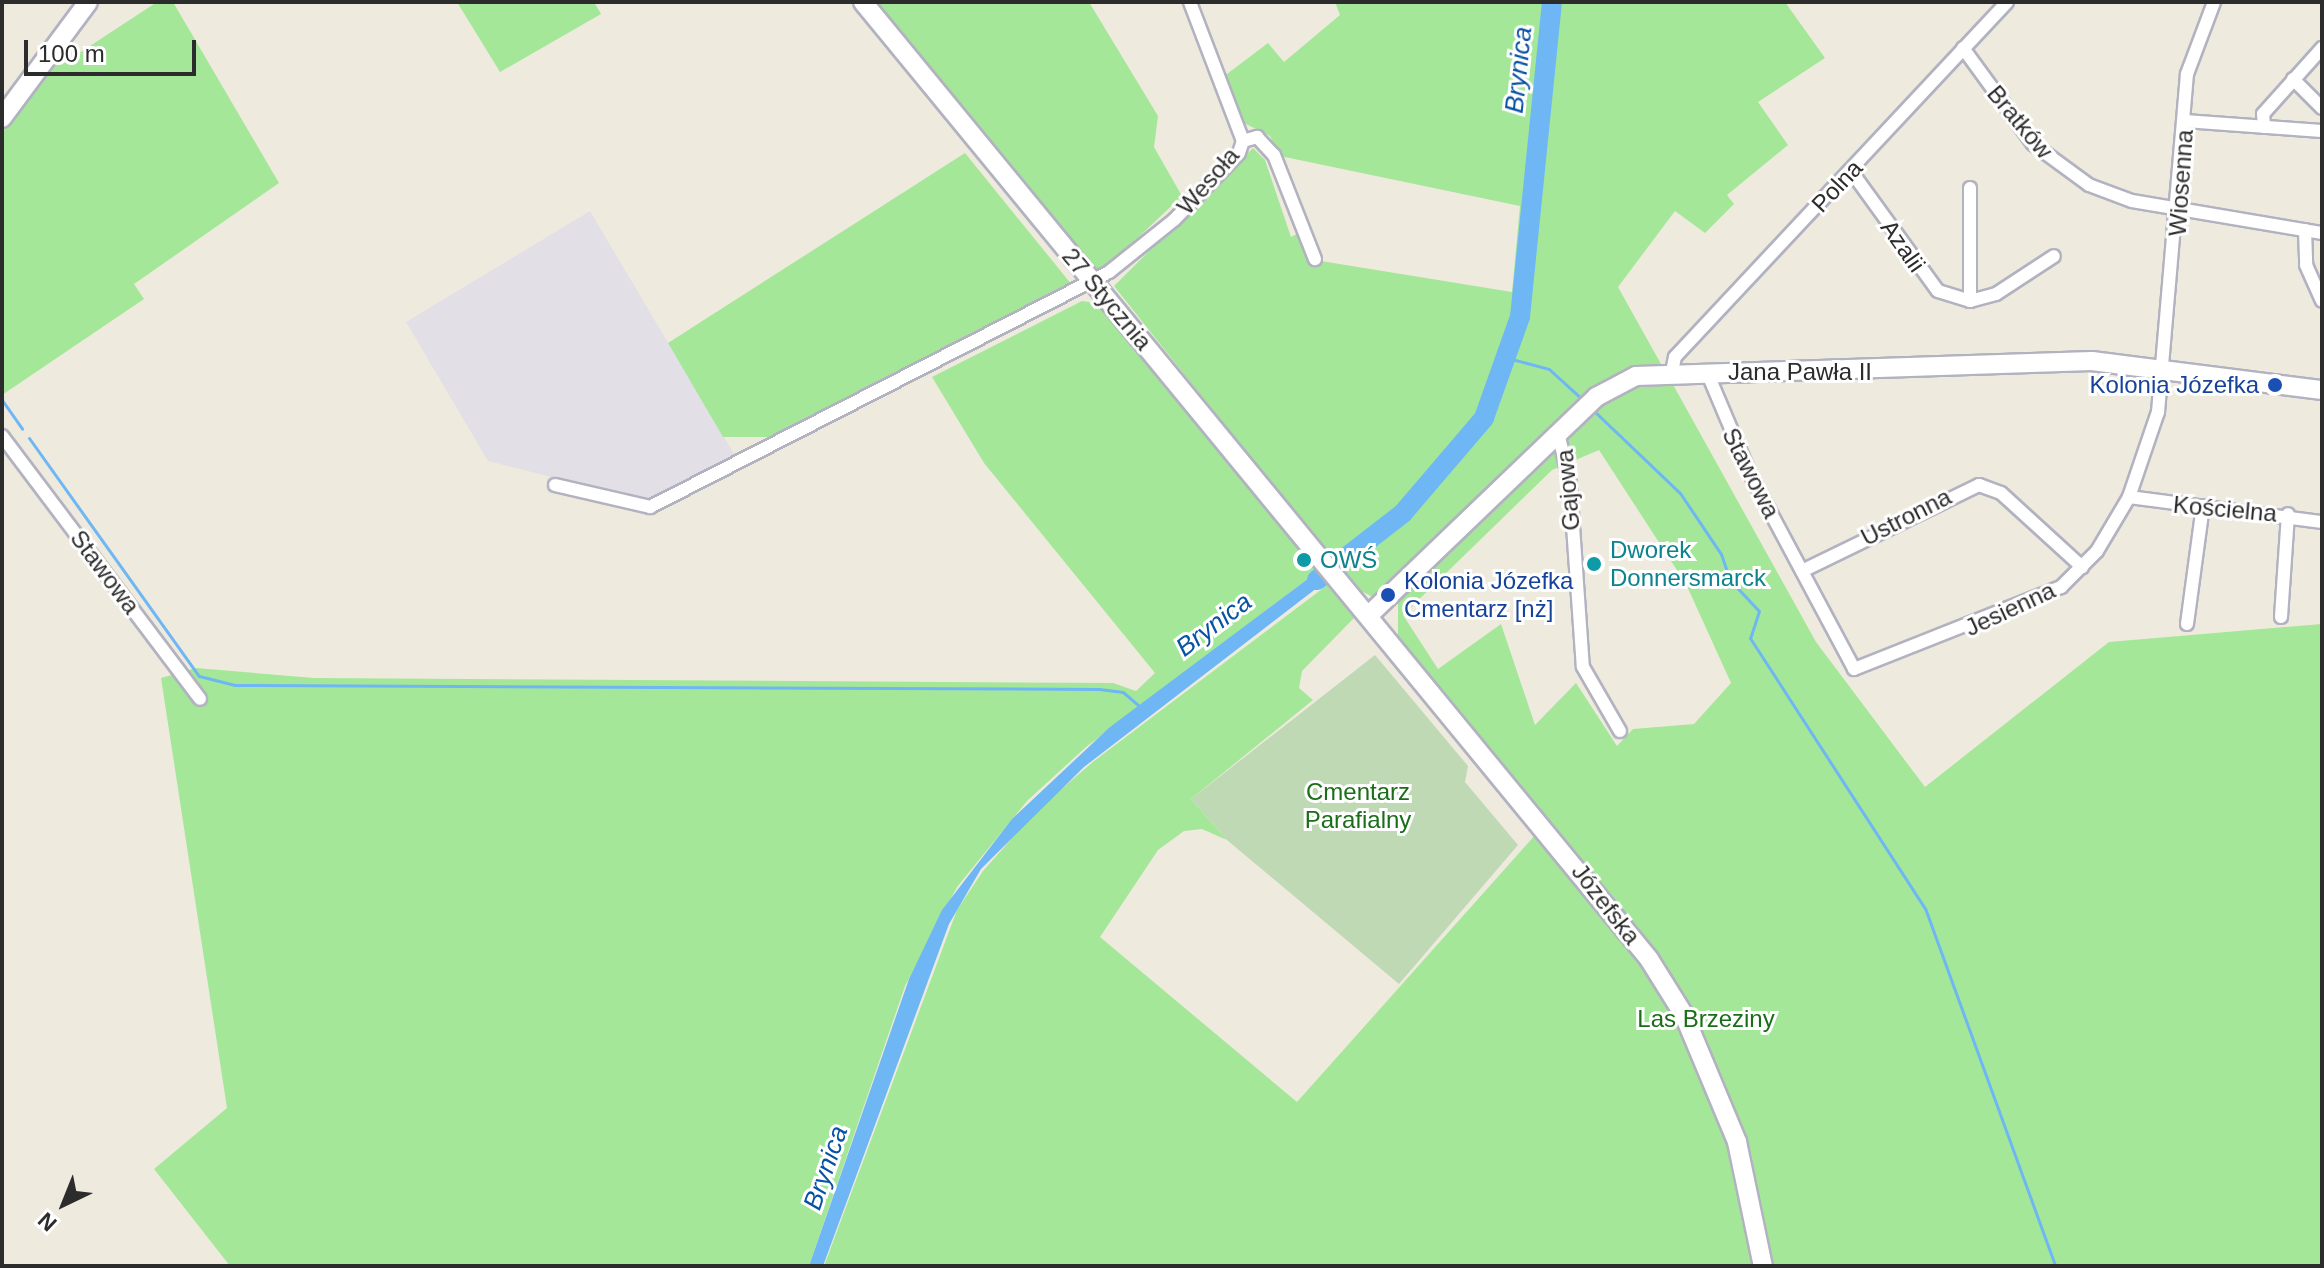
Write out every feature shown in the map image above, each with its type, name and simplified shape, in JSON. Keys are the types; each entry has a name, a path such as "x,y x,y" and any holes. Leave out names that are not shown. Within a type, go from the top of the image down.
{"street":[{"path":"2,118 88,2"},
{"name":"27 Stycznia","path":"863,2 1348,589"},
{"name":"Wesoła","path":"555,485 650,507 1094,283 1174,220 1243,141 1190,2"},
{"name":"Polna","path":"1672,372 1675,357 2007,2"},
{"name":"Wiosenna","path":"2166,369 2193,44 2214,2"},
{"name":"Bratków","path":"1963,48 2024,133 2067,172 2106,193 2180,210 2322,233"},
{"path":"2264,127 2263,114 2322,48"},
{"path":"2293,79 2322,108"},
{"path":"2185,121 2322,131"},
{"path":"1243,141 1257,137 1274,155 1315,259"},
{"name":"Azalii","path":"1851,171 1927,280 1970,301"},
{"path":"1970,188 1970,301 2010,286 2054,256"},
{"path":"2305,230 2306,265 2322,301"},
{"name":"Jana Pawła II","path":"1369,615 1579,412 1596,397 1636,376 1672,372 1851,374 2092,361 2322,390"},
{"name":"Jesienna","path":"1864,670 2030,605 2082,567 2129,497 2166,369"},
{"name":"Stawowa","path":"1707,372 1846,661 1864,670"},
{"name":"Gajowa","path":"1558,433 1570,483 1583,667 1620,731"},
{"name":"Stawowa","path":"4,444 200,699"},
{"name":"Ustronna","path":"1802,571 1979,485 2001,493 2082,567"},
{"name":"Kościelna","path":"2129,497 2288,514 2322,522"},
{"path":"2187,624 2203,506"},
{"path":"2281,617 2288,514"},
{"name":"Józefska","path":"1348,589 1608,905 1684,1015 1737,1142 1763,1266"}],"shaded area":[{"path":"590,211 737,459 650,502 488,461 406,322"}],"green space":[{"path":"157,2 173,2 279,183 134,284 144,299 2,395 2,133 55,61 61,65"},
{"path":"457,2 594,2 601,14 500,72"},
{"path":"875,2 1089,2 1158,116 1154,147 1182,196 1108,266 1092,270"},
{"path":"1335,2 1785,2 1825,58 1758,102 1788,145 1727,195 1734,204 1705,233 1675,211 1618,287 1661,364 1616,377 1373,597 1353,587 1114,286 1253,148 1265,160 1291,237 1308,228 1321,261 1512,292 1520,206 1280,156 1270,136 1244,123 1223,77 1268,43 1284,62 1340,15"},
{"path":"965,153 1072,285 777,437 723,437 668,343"},
{"path":"1082,301 1096,303 1317,572 1086,747 1027,801 957,887 905,986 809,1266 230,1266 154,1169 227,1108 161,678 196,668 314,678 1113,683 1136,691 1155,673 984,463 932,377"},
{"name":"Las Brzeziny","path":"1671,381 1816,642 1925,787 2109,642 2322,624 2322,1266 824,1266 957,910 983,871 1037,810 1094,761 1330,583 1356,616 1302,671 1299,688 1313,700 1191,799 1227,840 1202,829 1184,831 1158,850 1100,937 1297,1102 1544,825 1398,637 1398,601 1601,405 1639,385","holes":["1599,450 1686,584 1731,683 1694,724 1633,729 1617,746 1576,683 1535,725 1501,624 1438,669 1403,615 1552,470"]},
{"name":"Cmentarz Parafialny","path":"1375,655 1468,766 1465,782 1518,845 1399,984 1227,840 1191,799"}],"water":[{"path":"1317,572 1326,581 1084,767 981,869 949,924 823,1266 809,1266 909,979 942,910 1012,819 1110,727"}],"waterway":[{"name":"Brynica","path":"1317,580 1403,513 1484,418 1520,317 1552,2"},
{"path":"1508,358 1549,369 1582,399"},
{"path":"2,400 22,429"},
{"path":"1593,410 1680,493 1721,554 1730,580 1759,611 1750,638 1925,908 2055,1266"},
{"path":"29,438 199,676 234,685 1099,689 1123,692 1140,707"}],"place":[{"name":"Kolonia Józefka","path":"2275,385"},
{"name":"OWŚ","path":"1304,560"},
{"name":"Dworek Donnersmarck","path":"1594,564"},
{"name":"Kolonia Józefka Cmentarz [nż]","path":"1388,595"}]}
